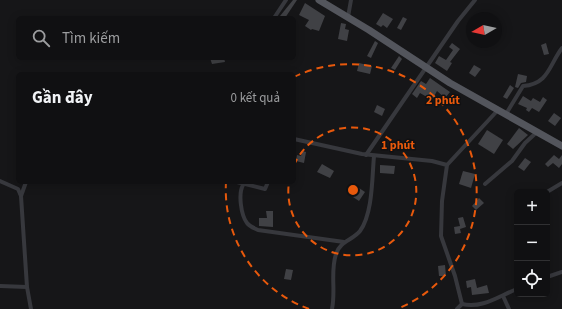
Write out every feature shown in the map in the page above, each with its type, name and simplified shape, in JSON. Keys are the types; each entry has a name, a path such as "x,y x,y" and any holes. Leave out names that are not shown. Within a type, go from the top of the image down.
{"main road":[{"path":"319,0 348,17 426,68 562,146"}],"street":[{"path":"275,16 286,0"},
{"path":"348,17 351,0"},
{"path":"366,154 475,0"},
{"path":"506,114 523,86 535,84 549,72 562,48"},
{"path":"462,304 455,276 441,236 442,201 447,166 498,110"},
{"path":"485,184 512,161 525,143 537,132"},
{"path":"296,139 374,156 432,162 447,166"},
{"path":"332,309 332,268 336,253 344,242 360,231 366,217 370,196 374,156"},
{"path":"0,181 18,189 21,196 27,287 31,309"},
{"path":"550,190 562,183"},
{"path":"21,196 25,184"},
{"path":"267,184 265,189 243,184 240,192 243,214 250,226 258,230 344,242"},
{"path":"550,276 562,272"},
{"path":"0,286 27,287"},
{"path":"462,304 473,308 514,290"},
{"path":"503,296 508,309"},
{"path":"457,309 462,304"}],"building":[{"path":"293,0 297,0 286,16 280,16"},
{"path":"305,3 325,16 319,31 311,30 305,26 309,20 299,15"},
{"path":"383,13 393,19 387,28 383,25 381,27 376,24"},
{"path":"403,17 407,19 401,30 397,28"},
{"path":"341,23 346,24 345,29 349,30 347,41 338,39"},
{"path":"375,41 378,43 371,58 367,56"},
{"path":"452,43 460,49 450,62 452,63 447,71 435,63 439,56 446,60 453,50 449,47"},
{"path":"546,43 549,54 544,55 541,45"},
{"path":"399,56 402,59 395,70 391,68"},
{"path":"211,60 224,60 225,62 212,64"},
{"path":"359,63 372,66 370,74 357,71"},
{"path":"474,65 481,69 475,77 469,73"},
{"path":"518,74 527,76 526,82 521,83 518,88 515,87"},
{"path":"430,78 450,92 445,98 437,91 432,100 420,93 417,98 412,94 421,81 426,84"},
{"path":"510,85 514,88 507,99 503,97"},
{"path":"523,96 531,101 533,98 540,102 543,97 547,100 539,112 532,108 529,112 526,110 527,108 518,104"},
{"path":"377,105 385,109 382,116 374,112"},
{"path":"554,113 561,118 555,126 548,121"},
{"path":"519,128 528,135 513,149 507,144"},
{"path":"487,130 503,140 494,154 478,144"},
{"path":"302,151 306,152 304,163 296,161 297,155 301,156"},
{"path":"554,155 559,159 562,155 562,164 559,168 553,163 548,167 545,164"},
{"path":"525,158 531,162 524,171 518,167"},
{"path":"322,164 334,171 330,178 317,172"},
{"path":"380,165 395,166 394,174 380,173"},
{"path":"463,171 475,174 471,188 459,184"},
{"path":"356,186 365,192 359,201 350,195"},
{"path":"479,198 484,203 476,210 472,206"},
{"path":"266,211 273,211 273,227 259,226 259,218 267,218"},
{"path":"463,217 466,227 460,229 461,233 455,234 454,227 460,226 458,218"},
{"path":"445,265 446,276 439,276 438,266"},
{"path":"286,269 293,270 291,280 284,279"},
{"path":"475,279 477,288 487,285 489,293 472,295 471,287 467,288 466,281"}]}
